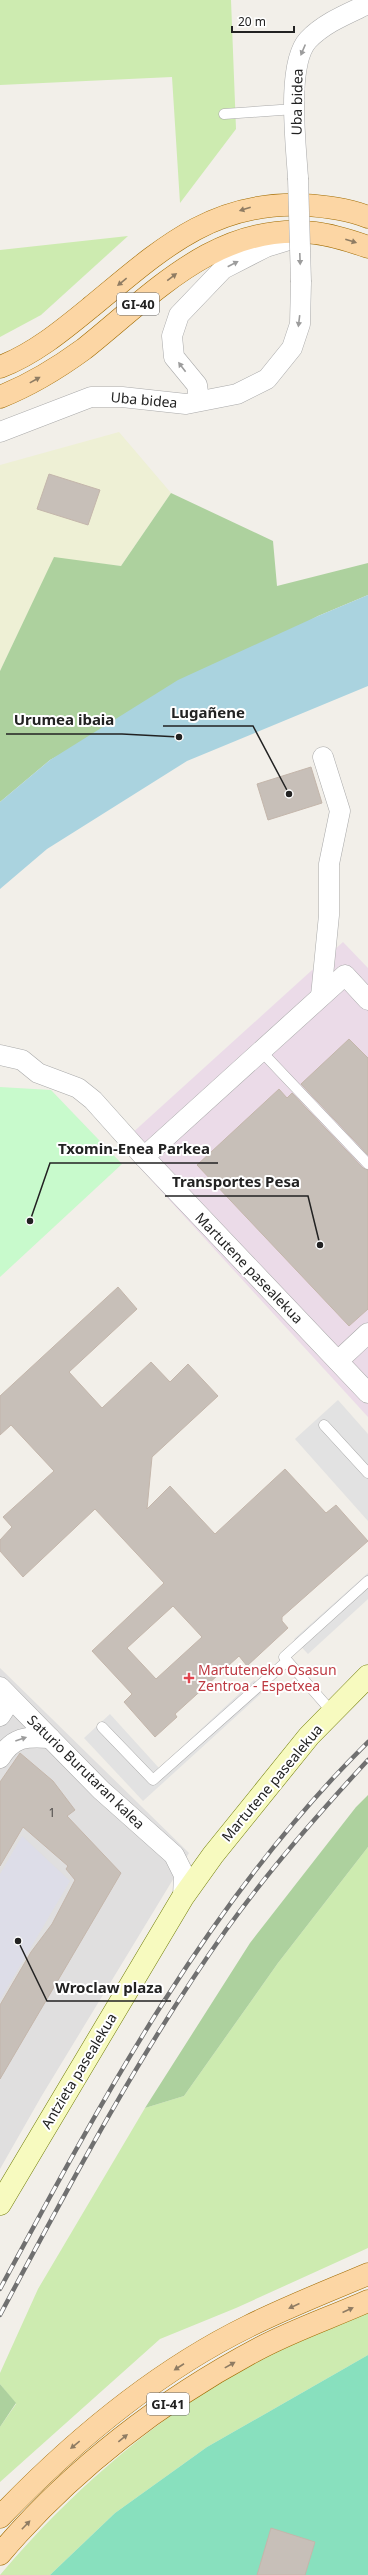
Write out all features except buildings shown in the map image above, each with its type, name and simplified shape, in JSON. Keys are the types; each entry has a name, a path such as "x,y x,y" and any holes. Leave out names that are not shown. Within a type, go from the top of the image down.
{"main road":[{"name":"GI-40","path":"0,367 44,343 174,241 212,220 251,207 283,204 316,205 368,217"},
{"name":"GI-40","path":"0,397 17,390 61,365 175,275 215,249 244,238 285,232 314,233 336,237 368,247"},
{"name":"Martutene pasealekua","path":"183,1897 213,1855 299,1748 368,1676"},
{"name":"Antzieta pasealekua","path":"0,2204 183,1897"},
{"name":"GI-41","path":"0,2517 69,2450 155,2383 248,2326 368,2274"},
{"name":"GI-41","path":"0,2554 46,2504 86,2468 170,2403 261,2348 368,2301"}],"street":[{"name":"Uba bidea","path":"0,432 91,397 122,396 172,404 186,404 199,400 237,394 267,379 292,348 300,324 301,282 295,68 307,41 326,25 368,4"},
{"name":"Uba bidea","path":"199,400 197,385 174,356 172,336 179,315 223,270 266,247 314,233"},
{"path":"321,996 330,915 329,864 340,811 322,757"},
{"path":"144,1157 345,975 368,1000"},
{"name":"Martutene pasealekua","path":"0,1055 22,1060 38,1073 78,1088 93,1100 144,1157 368,1393"},
{"path":"338,1361 368,1333"},
{"path":"0,1716 6,1693"},
{"name":"Saturio Burutaran kalea","path":"6,1693 101,1790 174,1855"},
{"path":"0,1758 15,1740 25,1736 50,1738"},
{"path":"174,1855 194,1862 213,1855"},
{"path":"174,1855 184,1875 183,1897"}],"lane":[{"path":"224,114 295,109"},
{"path":"261,1051 368,1164"},
{"path":"324,1425 368,1473"},
{"path":"332,1712 284,1657 368,1581"},
{"path":"102,1727 153,1780 287,1661"}],"shaded area":[{"path":"343,942 368,968 368,1417 119,1145"},
{"path":"338,1400 368,1434 368,1521 295,1439"},
{"path":"368,1573 368,1599 308,1654 294,1639"},
{"path":"0,1668 189,1853 41,2097 0,2169"},
{"path":"254,1680 264,1691 143,1801 84,1738 110,1714 159,1768"},
{"path":"22,1836 70,1881 0,2000 0,1874"}],"green space":[{"path":"0,0 231,0 236,129 180,203 172,77 0,85"},
{"path":"128,236 41,315 0,337 0,250"},
{"path":"119,432 171,493 121,566 54,558 0,671 0,465"},
{"path":"171,493 273,541 277,586 368,563 368,595 318,616 50,760 0,802 0,671 54,557 121,566"},
{"path":"0,1087 51,1090 122,1164 0,1277"},
{"path":"368,1795 368,1847 278,1963 184,2096 145,2108 250,1943 356,1807"},
{"path":"368,1847 368,2248 236,2308 160,2339 0,2482 0,2427 16,2404 0,2384 0,2373 38,2289 145,2108 184,2096 278,1963"},
{"path":"368,2306 368,2355 207,2447 115,2513 50,2575 0,2575 38,2532 79,2492 122,2454 168,2418 215,2385 264,2355 315,2329"},
{"path":"368,2355 368,2575 50,2575 115,2513 207,2447"},
{"path":"0,2384 16,2403 0,2427"}],"water":[{"path":"368,595 368,686 187,761 47,849 0,889 0,802 50,760 178,680 318,616"}],"railway":[{"path":"0,2289 120,2072 210,1933 258,1866 311,1802 368,1742"},
{"path":"0,2315 107,2119 164,2023 194,1976 242,1908 277,1864 312,1822 368,1760"}],"place":[{"name":"Urumea ibaia","path":"179,737"},
{"name":"Lugañene","path":"289,794"},
{"name":"Txomin-Enea Parkea","path":"30,1221"},
{"name":"Transportes Pesa","path":"320,1245"},
{"name":"Martuteneko Osasun Zentroa - Espetxea","path":"189,1678"},
{"name":"Wroclaw plaza","path":"18,1941"}]}
